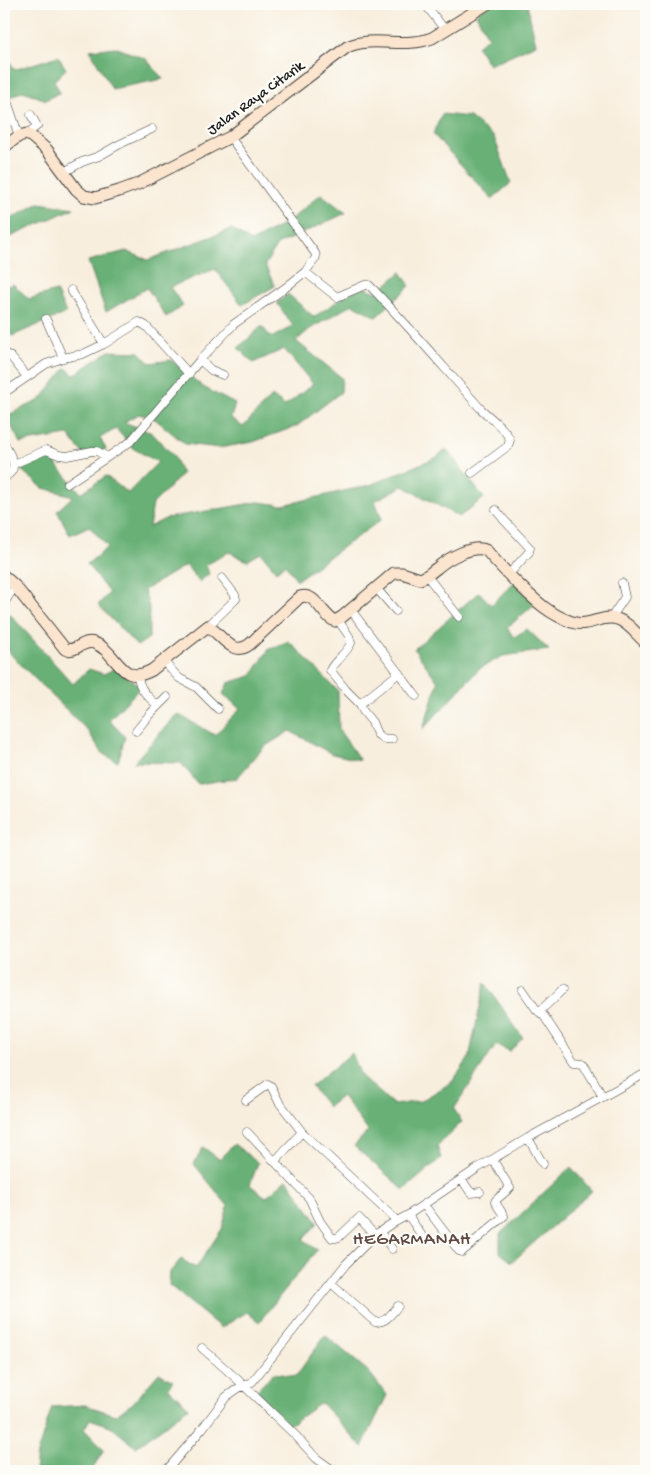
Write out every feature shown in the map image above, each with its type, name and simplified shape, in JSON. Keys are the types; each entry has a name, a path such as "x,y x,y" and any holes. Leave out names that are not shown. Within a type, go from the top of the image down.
{"street":[{"path":"425,4 445,30"},
{"name":"Jalan Raya Citarik","path":"23,135 32,136 46,150 81,194 89,198 95,198 138,184 230,137 347,47 356,43 366,42 404,43 423,41 432,38 486,4"},
{"path":"5,95 23,135"},
{"path":"4,147 37,126 31,115"},
{"path":"64,172 152,129"},
{"path":"67,484 130,442 200,360 234,324 305,272 315,259 315,253 230,137"},
{"path":"305,272 337,298 365,285 369,285 487,416 509,436 510,442 508,446 472,473"},
{"path":"71,290 104,344"},
{"path":"46,318 63,358"},
{"path":"4,393 46,364 83,354 104,344 140,322 146,326 190,374"},
{"path":"4,353 9,355 27,377"},
{"path":"200,360 211,370 223,375"},
{"path":"4,443 14,464 10,474 4,478"},
{"path":"14,464 46,450 67,456 97,451 107,457"},
{"path":"496,510 530,548 529,552 509,574"},
{"path":"208,626 232,647 242,650 296,600 304,596 313,599 331,620 335,622 390,575 397,572 420,579 457,555 477,548 487,551 541,606 563,619 581,624 611,618 620,620 646,643"},
{"path":"4,576 15,586 65,649 72,650 85,643 94,643 104,648 125,671 138,676 152,670 208,626 236,599 222,578"},
{"path":"427,576 459,617"},
{"path":"611,618 625,597 622,583"},
{"path":"4,603 15,586"},
{"path":"376,588 396,611"},
{"path":"351,610 416,696"},
{"path":"338,620 350,639 350,643 347,650 332,665 330,670 360,704 377,734 384,739 392,739"},
{"path":"163,661 179,678 196,687 218,709"},
{"path":"360,704 399,674"},
{"path":"138,676 138,683 142,690 158,706"},
{"path":"136,732 167,697"},
{"path":"523,990 544,1016 574,1062 583,1063 603,1097"},
{"path":"540,1012 562,990"},
{"path":"166,1471 202,1429 226,1397 252,1382 346,1264 378,1234 528,1138 645,1076"},
{"path":"246,1100 264,1086 270,1085 279,1102 302,1132 397,1221"},
{"path":"247,1132 309,1198 320,1221 332,1238 339,1237 359,1218 392,1249"},
{"path":"275,1161 302,1132"},
{"path":"528,1138 543,1164"},
{"path":"424,1204 459,1251 462,1252 504,1216 495,1202 510,1188 493,1160"},
{"path":"462,1180 471,1193 480,1192"},
{"path":"408,1215 422,1236"},
{"path":"331,1284 378,1323 385,1321 398,1306"},
{"path":"202,1348 297,1437 316,1458 334,1471"}],"green space":[{"path":"489,4 527,4 536,44 489,65 477,46 488,37 476,14"},
{"path":"115,47 146,59 163,79 112,89 90,50"},
{"path":"4,48 14,70 58,56 66,69 54,81 60,92 46,100 23,91 4,100"},
{"path":"442,114 470,117 494,137 511,183 492,199 433,134"},
{"path":"321,194 346,213 277,245 265,265 275,286 242,305 215,269 170,287 183,306 166,317 147,288 106,312 88,261 126,251 148,260 232,229 251,242 288,222"},
{"path":"39,203 74,208 4,240 4,223"},
{"path":"401,272 410,286 376,317 353,304 310,329 296,341 342,378 341,392 297,426 253,442 219,448 185,444 155,419 139,414 124,422 152,433 173,455 182,474 153,504 149,527 167,518 258,502 283,505 370,485 437,457 446,449 484,498 459,517 403,486 375,501 382,519 297,580 285,564 276,571 261,553 247,561 229,552 206,565 209,574 199,582 186,565 144,590 149,607 149,638 137,646 98,605 109,593 87,564 108,547 89,526 70,535 57,511 73,496 43,488 20,469 48,455 81,493 106,476 128,493 158,462 134,449 116,429 100,438 106,449 88,460 68,435 20,443 6,416 40,400 66,368 74,375 109,351 140,352 150,363 171,360 203,387 235,404 231,418 243,427 272,396 285,406 313,384 284,349 253,363 238,348 262,326 271,338 293,326 277,303 288,294 314,317 360,286 377,292"},
{"path":"13,284 29,299 56,291 66,313 12,336 4,328 4,287"},
{"path":"514,582 537,602 507,628 514,637 527,629 549,650 503,656 479,669 423,729 438,682 414,649 479,592 491,605"},
{"path":"8,612 73,684 89,669 104,674 115,668 141,687 109,720 125,737 118,762 103,754 87,730 14,658 4,645 4,614"},
{"path":"289,641 338,691 339,730 360,760 332,754 290,731 264,747 237,778 198,784 181,763 134,762 177,714 215,735 240,709 223,694 228,683 251,676 269,649"},
{"path":"485,983 523,1038 510,1051 496,1045 454,1109 462,1122 437,1146 441,1158 404,1190 354,1146 368,1131 342,1096 328,1107 311,1086 352,1053 361,1076 394,1105 421,1101 452,1082 469,1058"},
{"path":"234,1144 258,1163 250,1185 266,1197 287,1179 318,1223 303,1239 317,1250 259,1322 247,1312 221,1328 169,1285 170,1272 181,1259 196,1268 222,1229 228,1206 194,1164 203,1147 219,1159"},
{"path":"571,1167 592,1191 512,1262 500,1253 500,1234"},
{"path":"325,1335 368,1371 387,1395 362,1447 321,1403 289,1425 256,1392 273,1373 296,1376"},
{"path":"159,1373 173,1381 168,1388 189,1407 136,1447 110,1426 90,1419 84,1429 104,1450 91,1471 35,1471 37,1454 52,1407 85,1405 116,1415 133,1403"}],"district":[{"name":"HEGARMANAH","path":"412,1238"}]}
